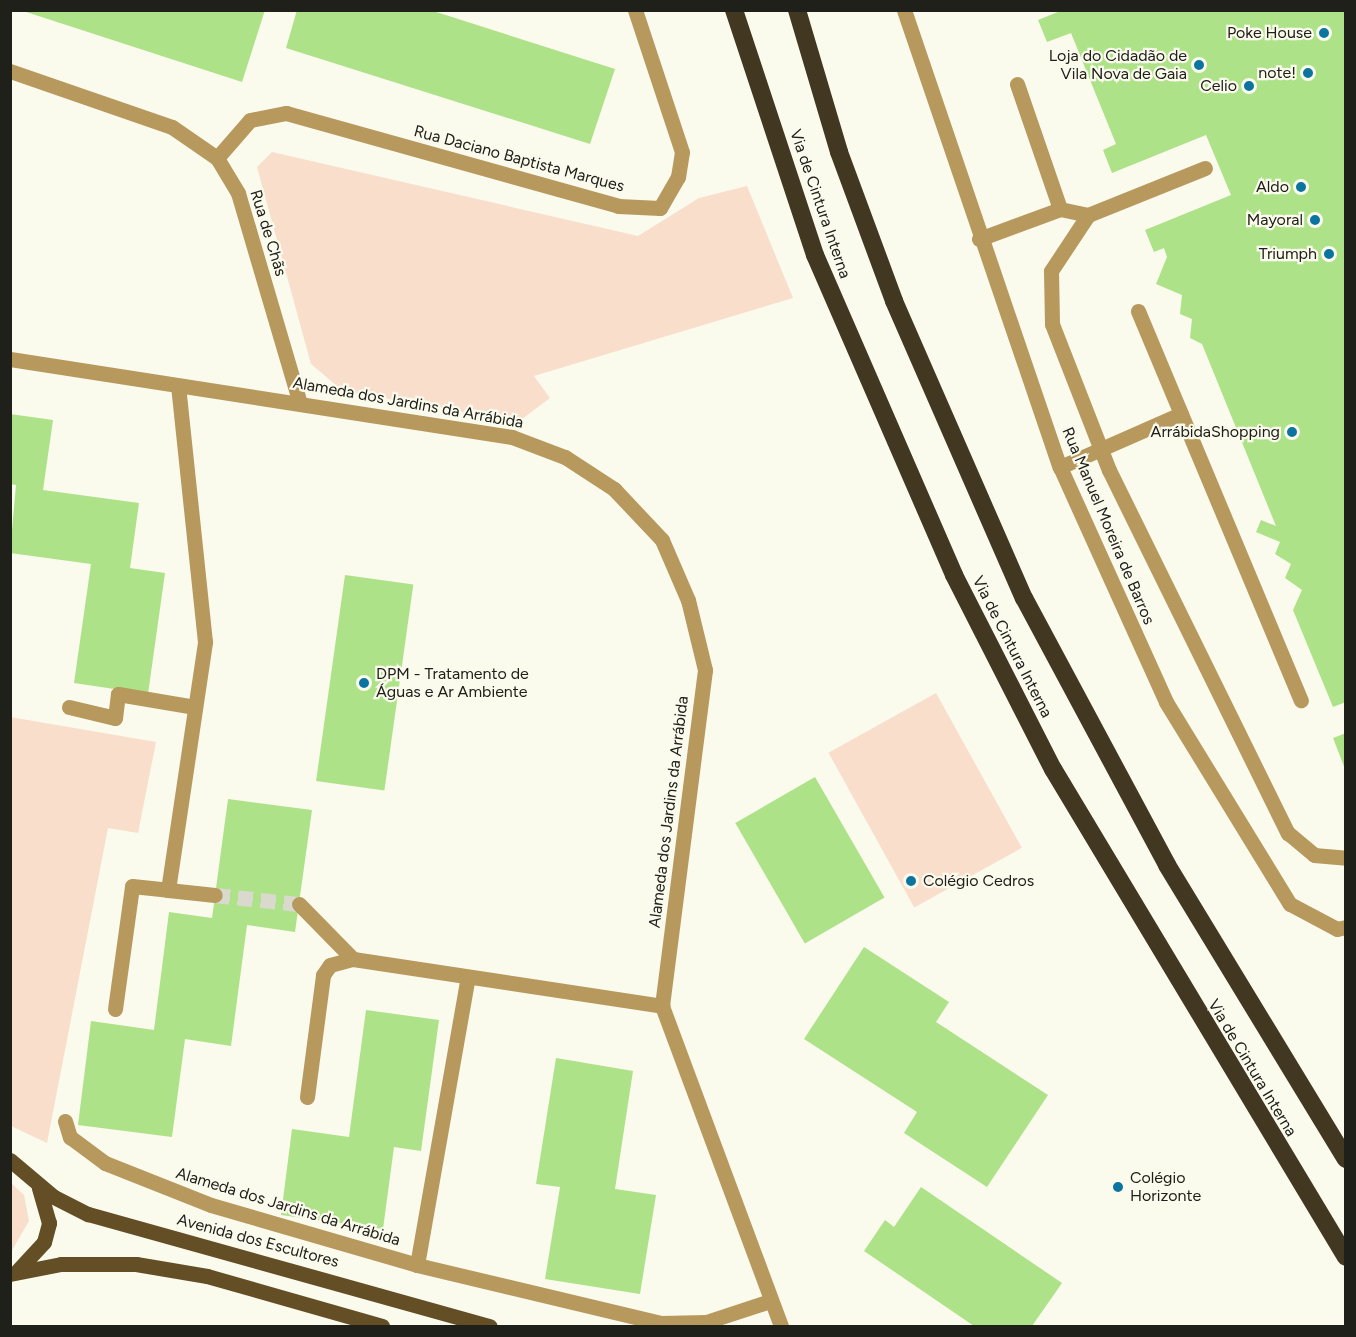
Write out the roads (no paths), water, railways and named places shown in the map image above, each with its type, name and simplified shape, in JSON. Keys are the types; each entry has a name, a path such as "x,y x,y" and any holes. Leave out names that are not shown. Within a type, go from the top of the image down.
{"highway":[{"name":"Via de Cintura Interna","path":"734,10 815,255 954,575 1053,769 1346,1257"},
{"name":"Via de Cintura Interna","path":"797,10 839,152 894,301 1024,598 1167,865 1346,1159"}],"main road":[{"name":"Avenida dos Escultores","path":"10,1160 27,1170 54,1197 88,1214 490,1326"},
{"name":"Avenida dos Escultores","path":"10,1273 33,1258 49,1223 47,1203 27,1170"},
{"name":"Avenida dos Escultores","path":"10,1273 61,1264 136,1264 216,1279 382,1326"}],"street":[{"name":"Rua Daciano Baptista Marques","path":"217,158 250,120 286,113 618,206 660,208 678,177 682,152 635,10"},
{"name":"Rua Manuel Moreira de Barros","path":"904,10 980,239 1060,466 1166,702 1290,904 1337,929 1346,927"},
{"name":"Rua de Chãs","path":"10,71 172,127 217,158 238,193 300,400"},
{"path":"1017,84 1060,209"},
{"path":"980,239 1060,209 1088,215 1205,168"},
{"path":"1088,215 1051,271 1052,324 1100,446 1288,833 1314,855 1346,858"},
{"path":"1138,310 1301,700"},
{"name":"Alameda dos Jardins da Arrábida","path":"11,358 178,385 300,400 512,437 565,457 614,489 662,540 688,600 705,670 662,1006 781,1326"},
{"path":"168,890 206,642 178,385"},
{"path":"1060,466 1100,446 1181,414"},
{"path":"69,707 115,718 118,694 195,707"},
{"path":"115,1009 132,886 215,895"},
{"path":"299,904 353,959"},
{"path":"307,1097 323,975 330,966 353,959 662,1006"},
{"name":"Alameda dos Jardins da Arrábida","path":"417,1265 468,977"},
{"name":"Alameda dos Jardins da Arrábida","path":"65,1121 70,1137 105,1163 211,1205 417,1265 661,1323 706,1322 770,1301"}],"tunnel":[{"path":"215,895 299,904"}],"place":[{"name":"Poke House","path":"1324,33"},
{"name":"Loja do Cidadão de Vila Nova de Gaia","path":"1199,65"},
{"name":"note!","path":"1308,73"},
{"name":"Celio","path":"1249,86"},
{"name":"Aldo","path":"1301,187"},
{"name":"Mayoral","path":"1315,220"},
{"name":"Triumph","path":"1329,254"},
{"name":"ArrábidaShopping","path":"1292,432"},
{"name":"DPM - Tratamento de Águas e Ar Ambiente","path":"364,683"},
{"name":"Colégio Cedros","path":"911,881"},
{"name":"Colégio Horizonte","path":"1118,1187"}]}
